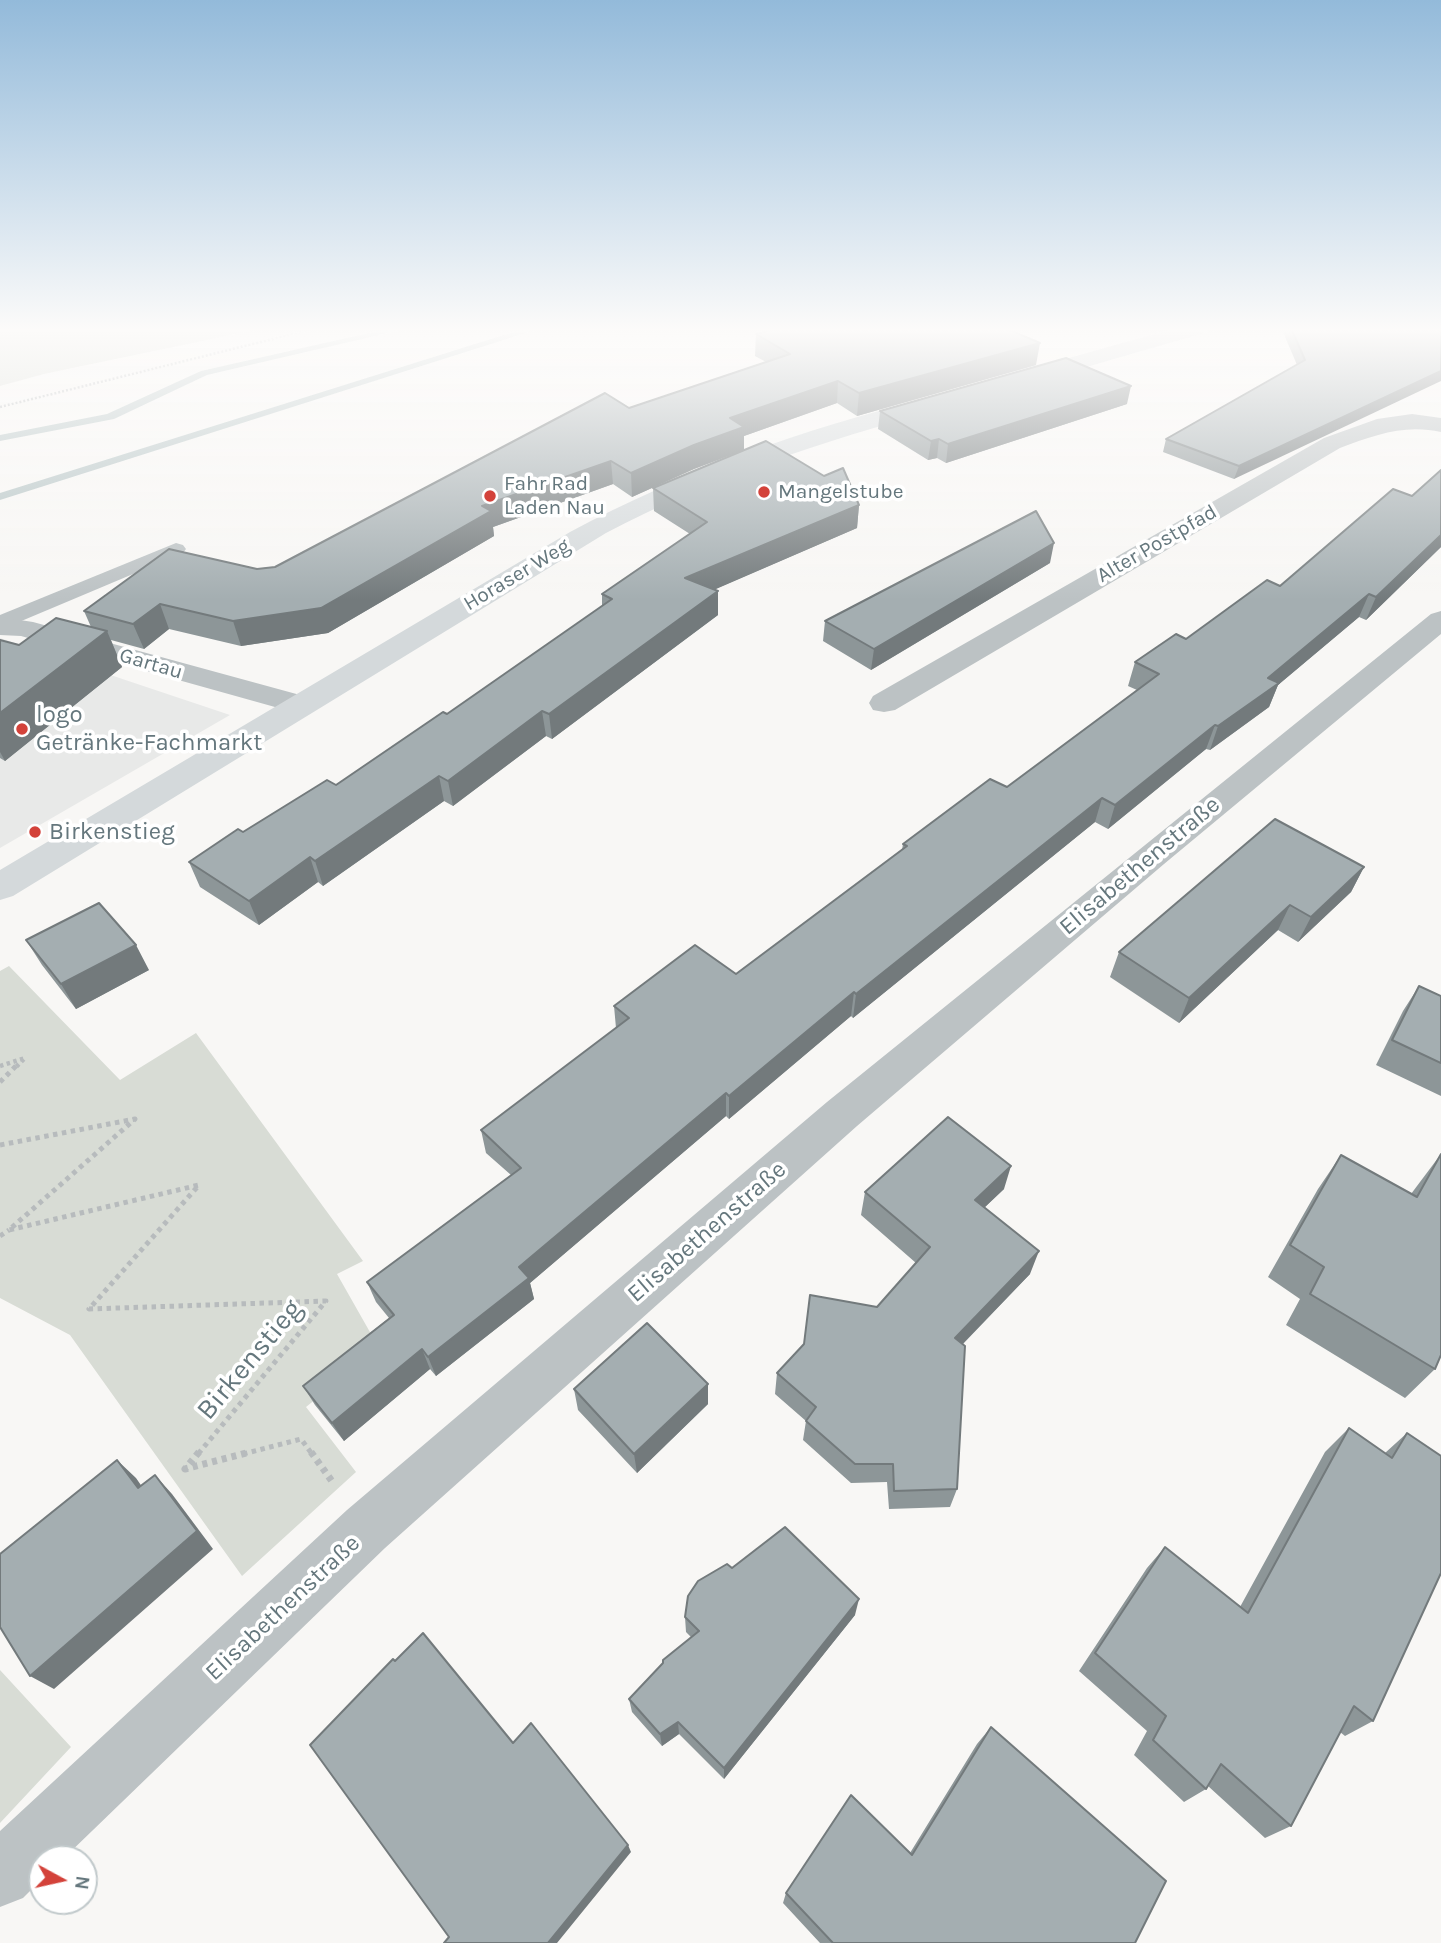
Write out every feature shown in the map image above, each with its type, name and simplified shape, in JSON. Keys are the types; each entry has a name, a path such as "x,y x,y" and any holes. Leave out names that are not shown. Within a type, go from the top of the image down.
{"main road":[{"name":"Horaser Weg","path":"0,887 562,547 632,509 704,476 775,449 881,419"}],"street":[{"name":"Alter Postpfad","path":"884,704 1332,443 1387,422 1407,419 1441,425"},
{"name":"Elisabethenstraße","path":"0,1875 366,1529 780,1168 1152,856 1441,620"},
{"name":"Gartau","path":"0,625 23,628 300,705"}],"lane":[{"name":"Gartau","path":"0,625 176,549"}],"path":[{"path":"0,1066 25,1058 0,1082"},
{"path":"0,1144 135,1119 0,1236"},
{"name":"Birkenstieg","path":"9,1230 199,1185 89,1309 326,1301 185,1469 301,1439 340,1493"}],"shaded area":[{"path":"0,638 230,715 0,848"},
{"path":"9,966 120,1080 196,1033 363,1261 337,1274 379,1348 306,1407 356,1472 242,1576 70,1335 0,1298 0,971"},
{"path":"0,1670 71,1747 0,1823"}],"building":[{"path":"556,419 731,419 744,427 694,445 631,473 611,461 482,506 491,511 321,608 233,621 160,604 133,624 84,611 169,549 257,569 275,567"},
{"path":"893,419 1028,419 948,444 939,439 931,441"},
{"path":"1202,419 1340,419 1239,466 1166,439"},
{"path":"766,441 824,476 843,468 859,505 685,578 718,591 549,714 542,711 448,781 439,776 315,861 310,857 249,901 189,862 238,829 243,832 327,780 336,785 443,712 447,714 612,599 602,594 707,522 653,488"},
{"path":"1441,470 1441,535 1376,597 1369,594 1268,678 1279,683 1218,726 1215,725 1115,805 1102,798 856,994 854,992 729,1096 726,1093 519,1267 529,1278 428,1357 422,1349 332,1423 303,1386 394,1315 367,1282 521,1168 481,1130 629,1018 614,1006 695,945 736,974 907,846 903,844 990,779 1007,787 1159,674 1135,662 1176,634 1186,639 1267,580 1280,586 1393,489 1412,496"},
{"path":"1036,511 1054,543 874,649 825,621"},
{"path":"56,618 107,631 0,713 0,640 19,645"},
{"path":"1275,819 1364,867 1311,917 1290,905 1189,998 1119,952"},
{"path":"99,903 136,945 61,984 26,940"},
{"path":"1419,986 1441,996 1441,1063 1392,1040"},
{"path":"948,1117 1011,1166 975,1200 1039,1251 955,1338 965,1346 957,1489 894,1491 893,1464 855,1464 806,1421 816,1407 777,1373 804,1344 810,1295 877,1307 930,1247 865,1192"},
{"path":"1441,1154 1441,1355 1435,1369 1310,1294 1324,1267 1290,1245 1341,1155 1417,1197"},
{"path":"647,1323 708,1384 634,1454 574,1389"},
{"path":"1349,1428 1392,1458 1407,1433 1441,1456 1441,1573 1373,1721 1354,1706 1291,1826 1221,1764 1206,1789 1153,1740 1166,1716 1095,1653 1165,1547 1248,1613"},
{"path":"117,1460 138,1488 155,1475 197,1531 30,1676 0,1627 0,1554"},
{"path":"785,1527 859,1599 724,1768 678,1722 660,1734 629,1699 663,1660 699,1631 685,1617 688,1596 698,1581 727,1564 732,1568"},
{"path":"423,1633 513,1743 531,1723 628,1845 548,1943 444,1943 449,1937 310,1745 393,1659 395,1661"},
{"path":"991,1727 1166,1881 1135,1943 833,1943 786,1893 851,1795 912,1855"}],"waterway":[{"path":"0,438 101,419"},
{"path":"0,497 249,419"}],"place":[{"name":"Mangelstube","path":"764,492"},
{"name":"Fahr Rad Laden Nau","path":"490,496"},
{"name":"logo Getränke-Fachmarkt","path":"22,729"},
{"name":"Birkenstieg","path":"35,832"}]}
